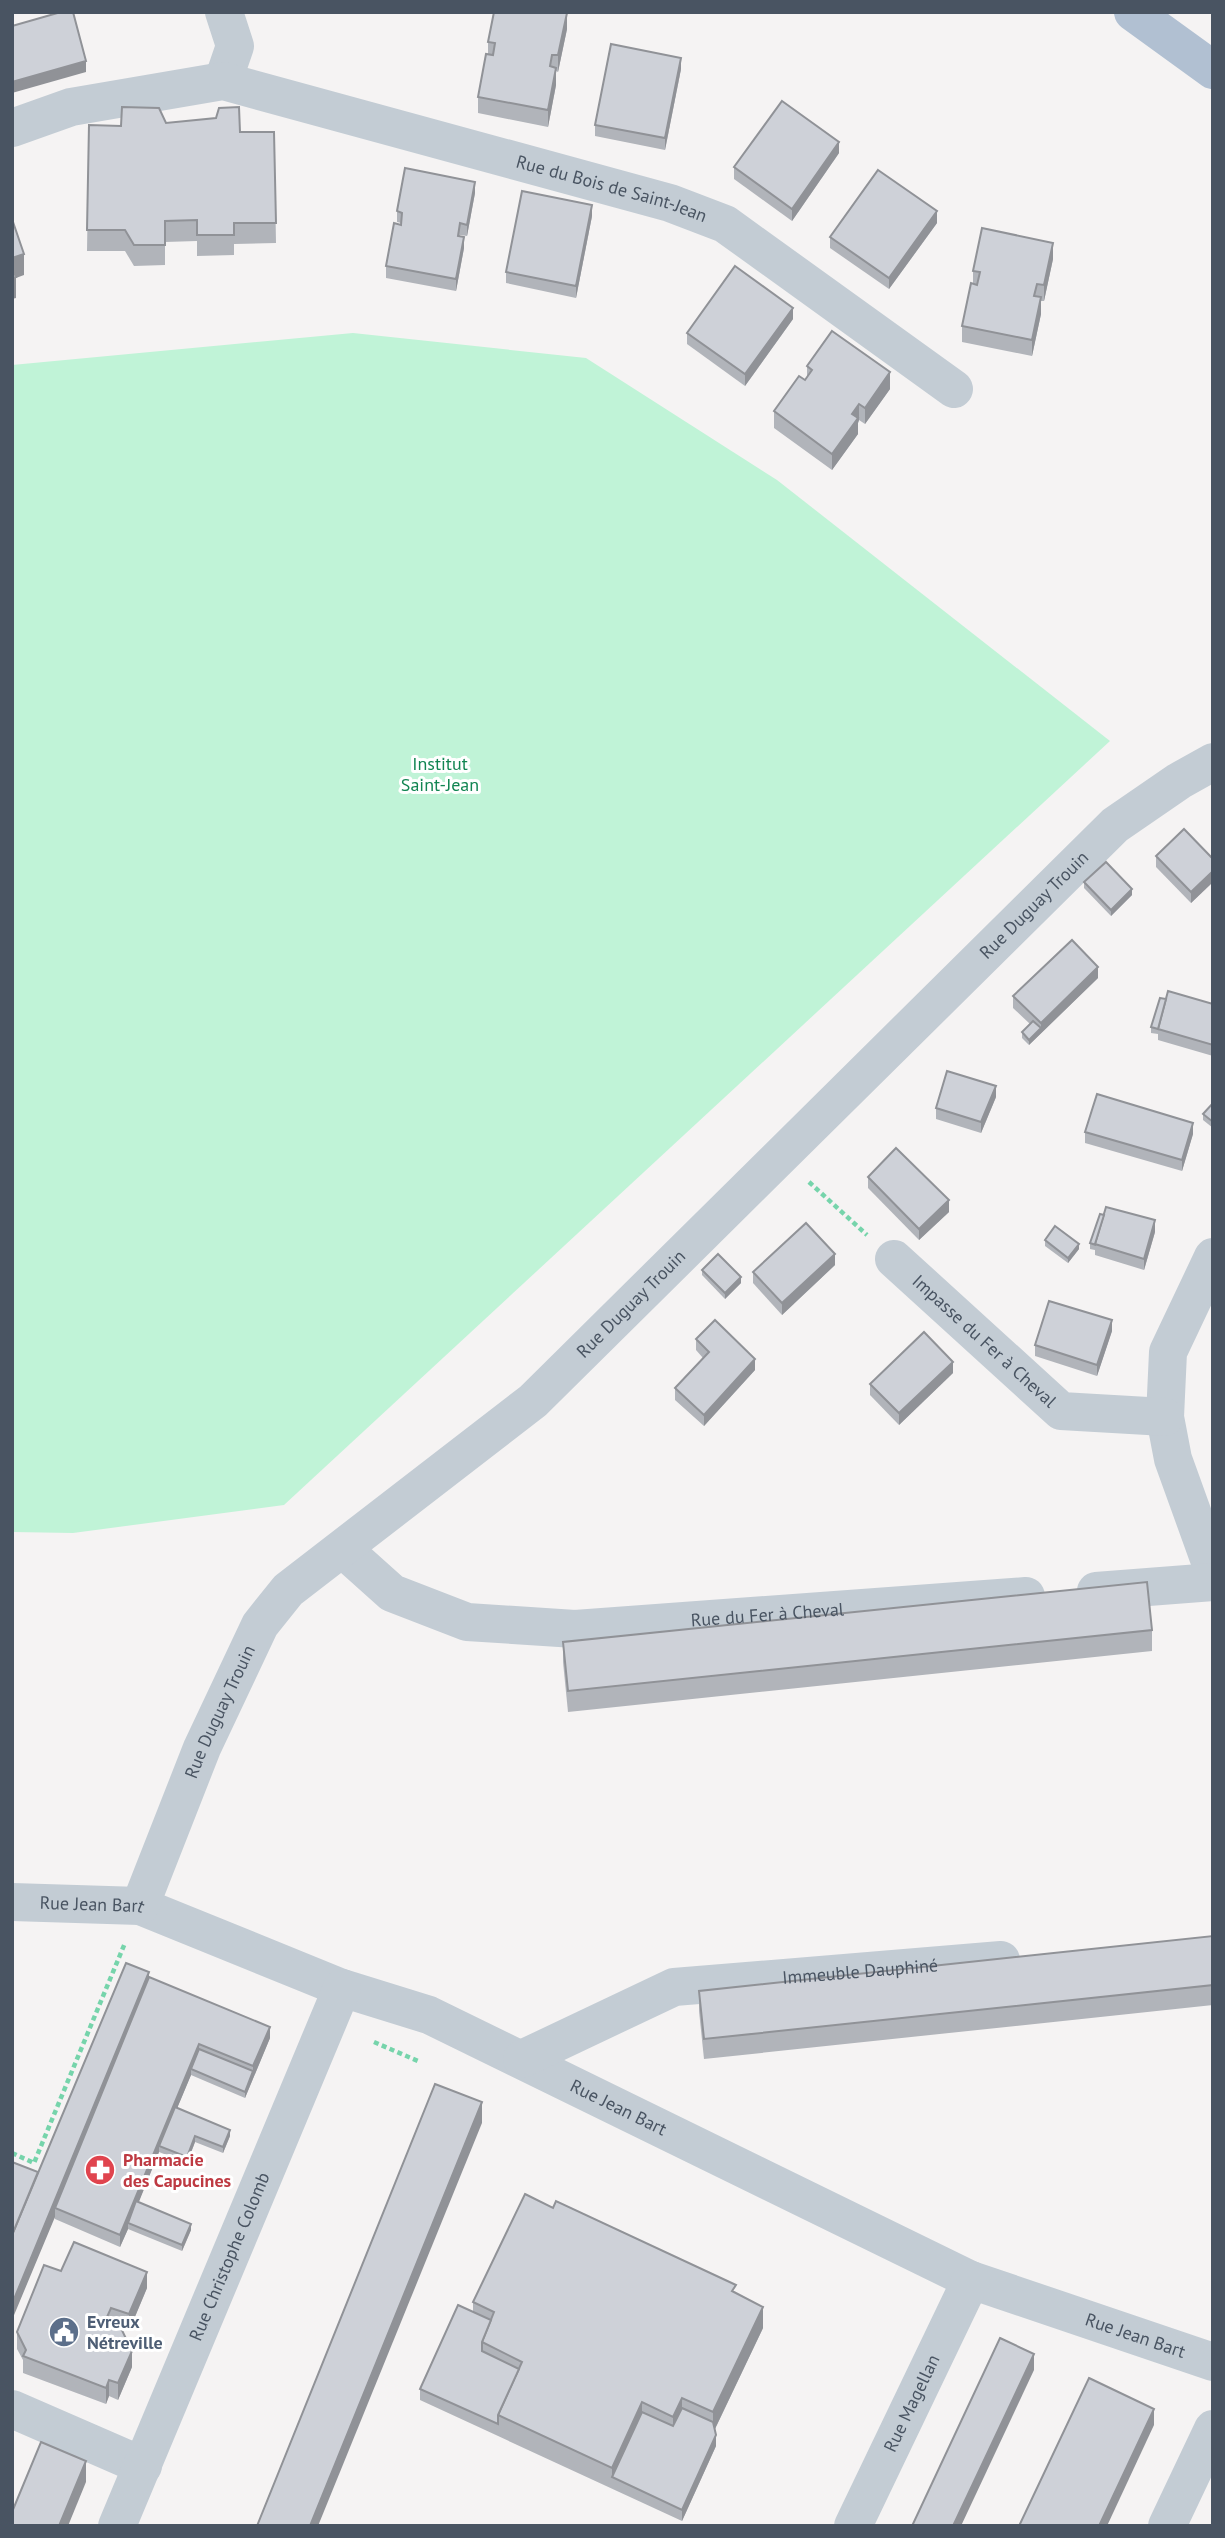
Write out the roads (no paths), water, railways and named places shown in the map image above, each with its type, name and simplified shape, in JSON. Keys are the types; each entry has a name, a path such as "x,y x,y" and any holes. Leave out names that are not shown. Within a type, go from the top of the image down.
{"main road":[{"path":"1133,12 1213,70"}],"street":[{"path":"223,81 235,46 224,12"},
{"name":"Rue du Bois de Saint-Jean","path":"12,128 71,107 223,81 670,203 725,224 954,388"},
{"name":"Rue Duguay Trouin","path":"140,1906 202,1748 260,1625 288,1590 344,1550 533,1401 1115,825 1179,781 1213,762"},
{"path":"1213,1257 1168,1352 1165,1417 1173,1459 1213,1570"},
{"name":"Impasse du Fer à Cheval","path":"894,1259 1061,1411 1165,1417"},
{"name":"Rue du Fer à Cheval","path":"344,1550 393,1593 467,1622 575,1629 1213,1582"},
{"name":"Rue Jean Bart","path":"12,1902 140,1906 342,1988 429,2015 971,2280 1213,2362"},
{"name":"Immeuble Dauphiné","path":"522,2059 674,1987 1033,1957"},
{"name":"Rue Christophe Colomb","path":"117,2526 342,1988"},
{"name":"Rue Magellan","path":"853,2526 971,2280"},
{"path":"12,2409 143,2466"},
{"path":"1167,2526 1213,2428"}],"place":[{"name":"Pharmacie des Capucines","path":"100,2170"},
{"name":"Evreux Nétreville","path":"64,2332"}],"park label":[{"name":"Institut Saint-Jean","path":"440,774"}]}
